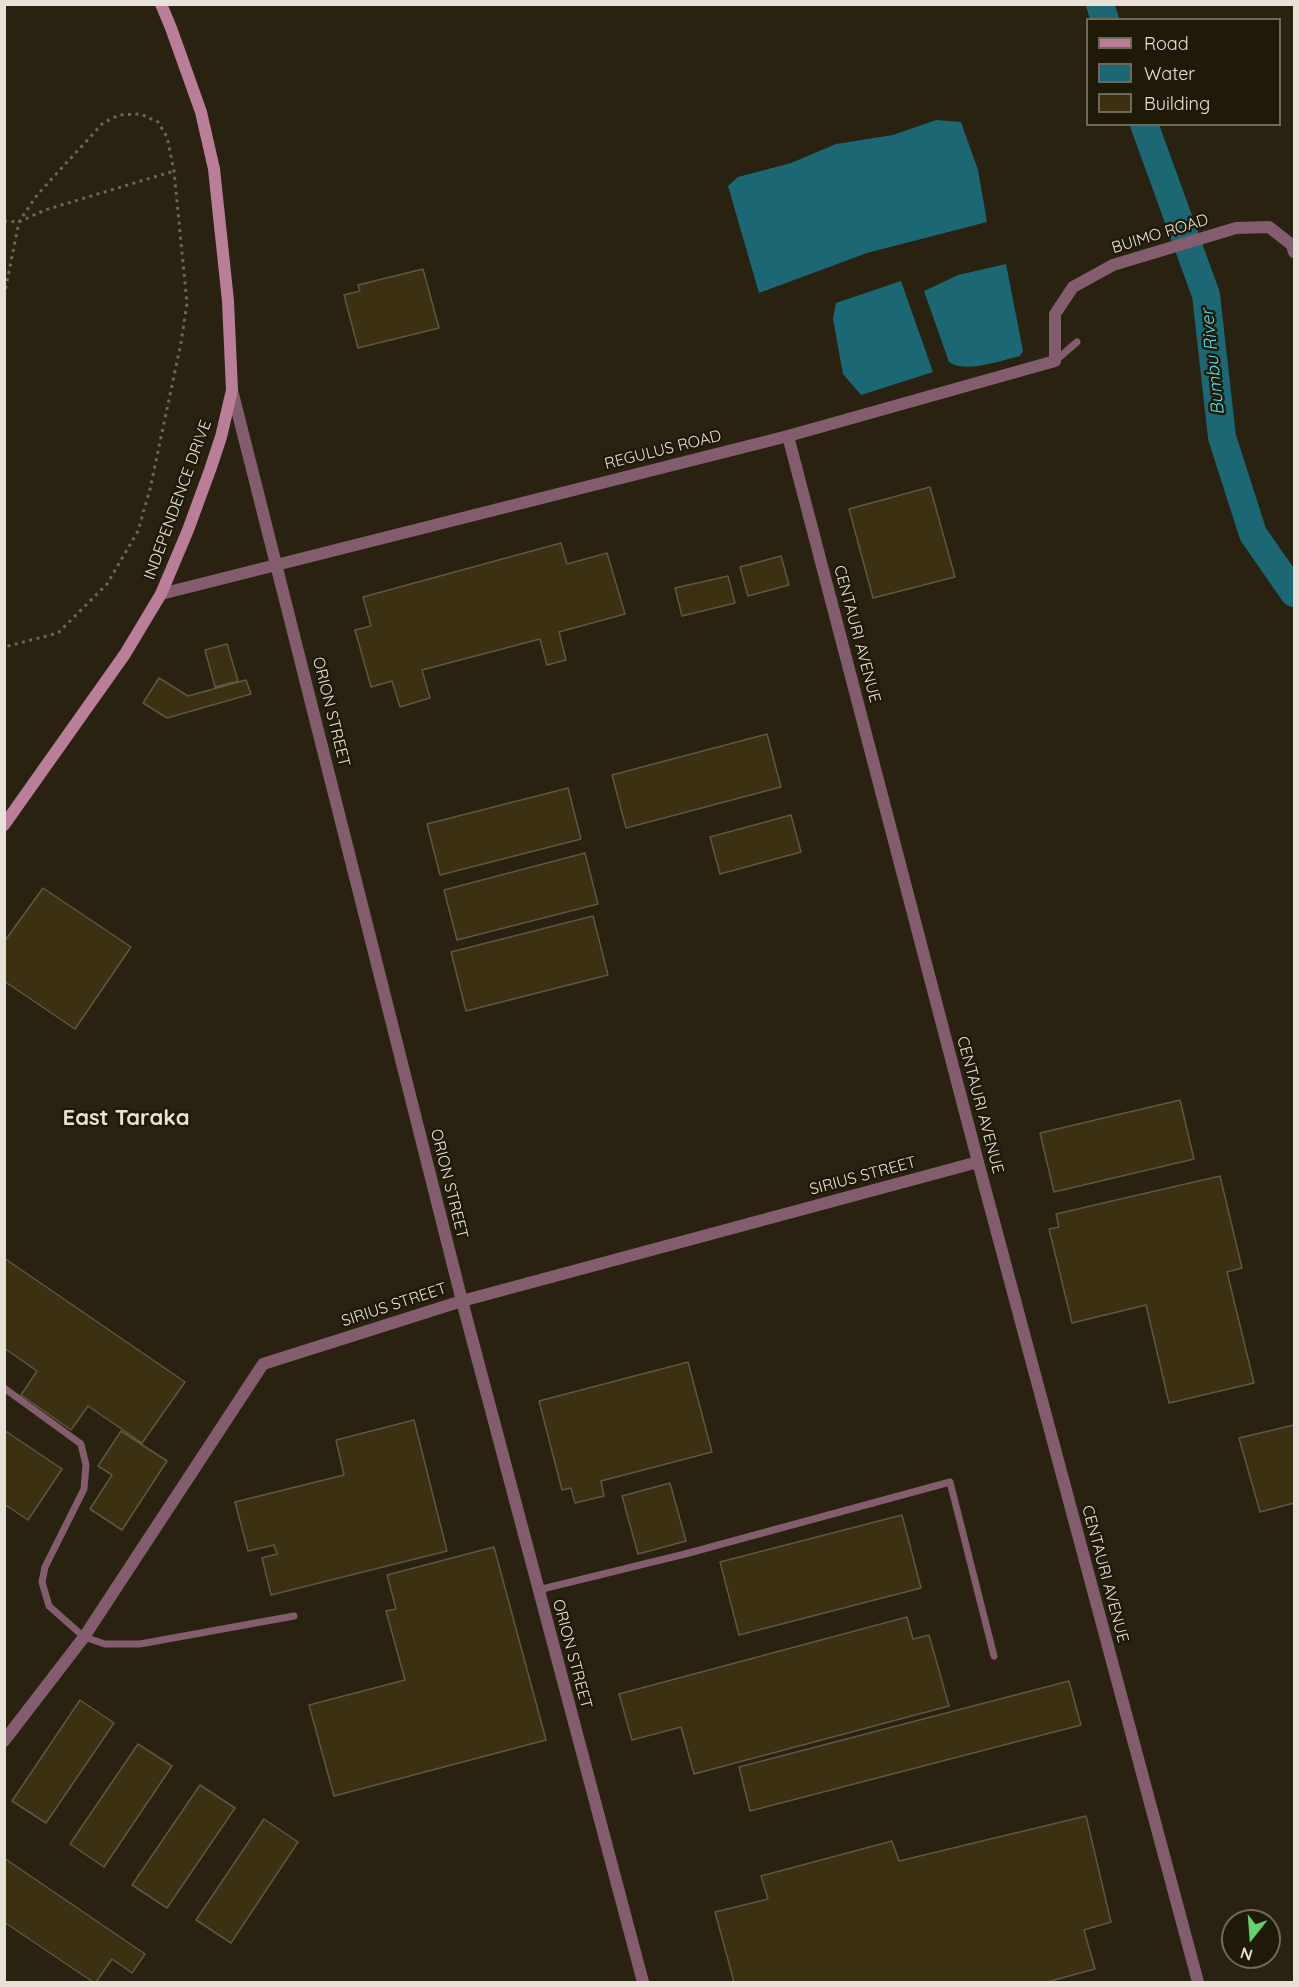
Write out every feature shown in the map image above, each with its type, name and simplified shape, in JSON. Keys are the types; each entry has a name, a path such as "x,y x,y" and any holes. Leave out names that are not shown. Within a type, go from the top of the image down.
{"main road":[{"name":"INDEPENDENCE DRIVE","path":"4,825 125,654 161,594 210,470 221,437 232,390 228,301 214,169 201,112 161,4"}],"street":[{"name":"BUIMO ROAD","path":"1055,361 1055,314 1074,287 1113,265 1236,228 1269,227 1292,245 1294,252"},
{"name":"REGULUS ROAD","path":"161,594 788,436 1055,361"},
{"name":"ORION STREET","path":"232,390 462,1301 643,1983"},
{"name":"CENTAURI AVENUE","path":"788,436 978,1162 1198,1983"},
{"name":"SIRIUS STREET","path":"4,1741 84,1637 263,1364 462,1301 978,1162"}],"lane":[{"path":"1055,361 1077,342"},
{"path":"4,1388 81,1444 87,1465 84,1489 45,1567 42,1582 49,1606 84,1637 105,1644 140,1644 294,1616"},
{"path":"538,1590 685,1554 950,1482 994,1656"}],"path":[{"path":"4,296 19,222 38,195 103,123 120,115 141,114 158,122 167,137 174,171 187,303 181,343 150,489 138,531 107,584 58,633 4,647"},
{"path":"4,220 19,222 45,210 174,171"}],"water":[{"path":"936,120 961,122 978,170 987,222 867,253 759,293 728,186 738,177 791,163 836,144 893,135"},
{"path":"1006,264 1023,351 1020,356 984,365 965,367 949,362 924,291 958,275"},
{"path":"901,281 933,372 861,395 843,374 833,319 836,303"}],"building":[{"path":"423,269 439,328 358,348 344,295 360,291 358,285"},
{"path":"930,487 955,577 873,598 849,509"},
{"path":"561,543 567,564 607,553 625,614 559,632 566,660 547,665 540,639 422,670 430,698 400,707 392,681 371,687 355,630 371,626 363,597"},
{"path":"781,556 789,585 748,596 740,567"},
{"path":"728,576 735,603 682,616 675,588"},
{"path":"227,644 238,681 215,687 205,650"},
{"path":"159,678 188,696 246,680 251,694 167,718 143,703"},
{"path":"767,734 781,787 626,828 612,775"},
{"path":"568,788 581,839 440,875 427,824"},
{"path":"791,815 801,852 720,874 710,837"},
{"path":"585,853 598,904 457,940 444,890"},
{"path":"43,888 131,947 75,1029 4,981 4,942"},
{"path":"593,916 608,975 466,1011 451,952"},
{"path":"1180,1100 1194,1159 1054,1192 1040,1133"},
{"path":"1220,1176 1242,1268 1227,1272 1254,1383 1169,1403 1146,1305 1072,1323 1049,1229 1059,1227 1056,1214"},
{"path":"4,1258 185,1382 142,1443 88,1406 71,1430 21,1395 37,1371 4,1348"},
{"path":"688,1362 712,1452 601,1481 604,1496 575,1503 571,1488 562,1490 539,1401"},
{"path":"414,1420 447,1551 271,1595 262,1558 277,1554 274,1545 248,1551 235,1502 344,1475 336,1440"},
{"path":"1294,1425 1294,1503 1260,1512 1239,1438"},
{"path":"4,1430 62,1469 28,1520 4,1504"},
{"path":"121,1431 167,1461 122,1530 90,1509 112,1475 98,1466"},
{"path":"670,1483 686,1541 638,1554 622,1496"},
{"path":"902,1515 921,1588 739,1635 720,1562"},
{"path":"494,1547 546,1740 334,1796 309,1705 405,1680 386,1611 396,1609 387,1575"},
{"path":"907,1617 913,1639 929,1635 949,1706 694,1774 681,1727 632,1740 619,1694"},
{"path":"1069,1681 1081,1725 750,1811 739,1767"},
{"path":"80,1700 114,1723 46,1823 12,1801"},
{"path":"138,1744 172,1766 104,1867 70,1844"},
{"path":"200,1785 235,1808 167,1908 132,1885"},
{"path":"1086,1816 1111,1922 1084,1930 1095,1969 1047,1982 734,1982 715,1912 768,1899 761,1876 892,1841 899,1861"},
{"path":"264,1819 298,1842 231,1943 196,1920"},
{"path":"4,1858 145,1954 132,1973 112,1959 96,1982 93,1982 4,1922"}],"waterway":[{"name":"Bumbu River","path":"1100,4 1104,18"},
{"name":"Bumbu River","path":"1145,126 1206,295 1222,437 1253,534 1294,593"}],"district":[{"name":"East Taraka","path":"126,1118"}]}
